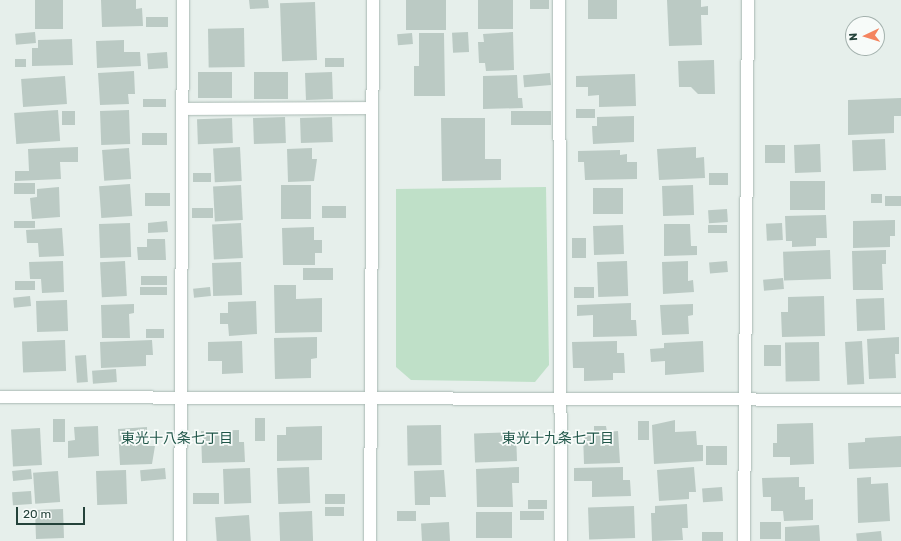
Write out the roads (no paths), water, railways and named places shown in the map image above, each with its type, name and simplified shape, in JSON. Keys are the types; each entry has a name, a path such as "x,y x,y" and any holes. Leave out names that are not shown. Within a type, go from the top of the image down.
{"street":[{"path":"180,541 183,0"},
{"path":"370,541 373,0"},
{"path":"559,0 562,399 561,541"},
{"path":"744,541 748,0"},
{"path":"182,108 372,108"},
{"path":"0,397 181,400 901,400"}],"district":[{"name":"東光十八条七丁目","path":"177,439"},
{"name":"東光十九条七丁目","path":"558,439"}]}
